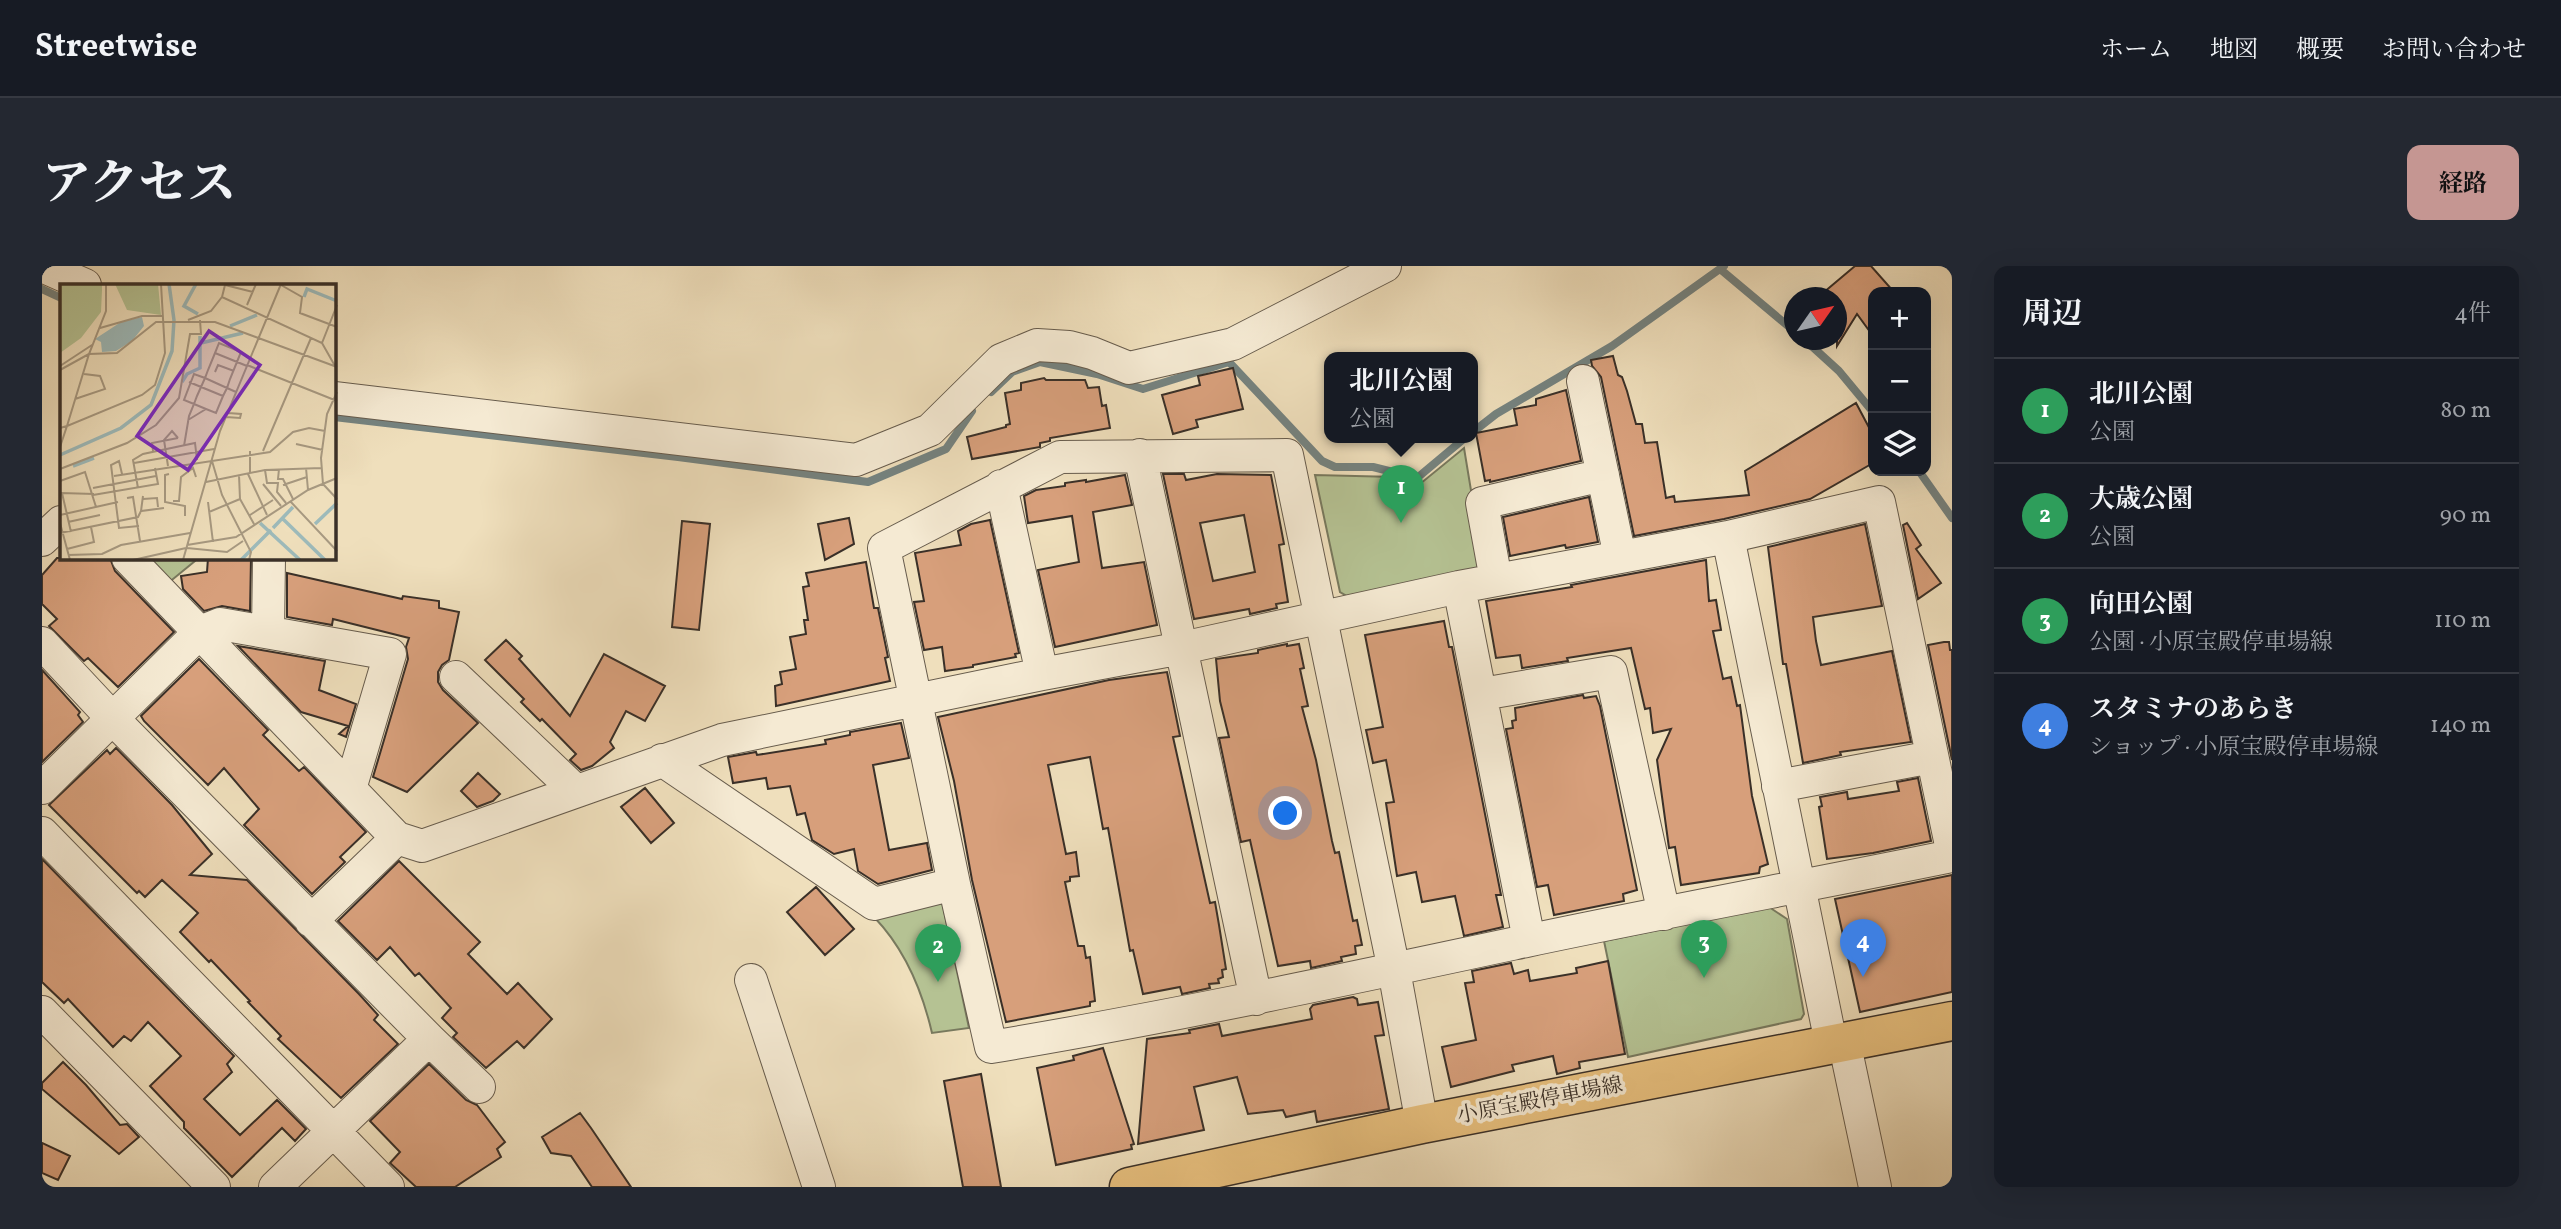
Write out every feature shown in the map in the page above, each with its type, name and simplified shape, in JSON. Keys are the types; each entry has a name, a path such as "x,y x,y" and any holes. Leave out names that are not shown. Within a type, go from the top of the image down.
{"main road":[{"name":"小原宝殿停車場線","path":"1129,1187 1422,1124 1952,1021"}],"street":[{"path":"42,266 83,284"},
{"path":"336,398 856,460 930,430 1001,360 1037,345 1069,347 1129,368 1233,344 1385,266"},
{"path":"1583,381 1620,557"},
{"path":"1140,454 1256,999"},
{"path":"1422,1124 1394,970 1287,455 1140,454 1059,457 884,548 991,1048 1123,1026 1394,970 1530,940 1952,856"},
{"path":"1496,580 1482,503 1603,475"},
{"path":"1001,486 1042,674"},
{"path":"130,560 397,838 422,846 722,740 915,699 1182,649 1459,587 1728,537 1879,502 1952,850"},
{"path":"42,540 60,523"},
{"path":"1728,537 1798,887 1875,1187"},
{"path":"268,632 269,560"},
{"path":"1459,587 1530,940"},
{"path":"42,788 114,720 200,632 220,624 390,654 350,789"},
{"path":"42,643 311,921 479,1087"},
{"path":"1482,694 1611,672 1664,914"},
{"path":"456,677 576,791"},
{"path":"1778,786 1931,757"},
{"path":"662,760 874,904 954,884"},
{"path":"42,833 388,1187"},
{"path":"311,921 397,838"},
{"path":"751,980 819,1187"},
{"path":"42,1012 214,1187"},
{"path":"275,1187 335,1132 429,1038"}],"green space":[{"path":"1464,448 1483,563 1477,572 1352,599 1340,592 1315,475 1396,477 1420,484"},
{"path":"143,560 195,560 195,561 167,584"},
{"path":"942,901 969,1028 932,1033 911,971 895,943 874,917"},
{"path":"1769,907 1787,919 1804,1014 1801,1019 1628,1057 1604,941"}],"building":[{"path":"1855,266 1871,266 1890,287 1868,287 1868,329 1857,314 1847,330 1847,287 1830,287"},
{"path":"1613,356 1636,424 1642,424 1645,443 1657,442 1666,498 1674,496 1675,502 1749,495 1745,471 1856,403 1868,426 1868,466 1810,499 1634,536 1601,377 1592,366 1591,360"},
{"path":"1233,368 1243,409 1196,420 1198,427 1173,434 1162,395 1200,385 1198,376"},
{"path":"1044,378 1085,380 1088,388 1099,387 1110,428 1050,438 1050,441 1040,443 1040,447 972,459 967,437 1010,424 1005,393 1021,390 1021,383"},
{"path":"1566,390 1581,461 1485,481 1478,433 1517,425 1514,409 1536,405 1536,399"},
{"path":"1163,474 1184,474 1186,480 1217,474 1271,475 1284,544 1279,545 1288,602 1276,604 1277,608 1250,614 1249,609 1194,619","holes":["1244,515 1255,572 1213,581 1200,523"]},
{"path":"1125,475 1132,505 1093,512 1102,568 1144,562 1157,625 1055,647 1038,570 1079,562 1072,516 1028,523 1024,496 1036,490 1065,486 1065,483"},
{"path":"1589,497 1598,542 1566,548 1565,545 1510,556 1503,517"},
{"path":"849,518 854,544 825,560 818,524"},
{"path":"990,520 1019,653 1015,654 1016,657 945,671 942,647 924,650 914,602 924,601 915,553 961,545 958,531 971,524"},
{"path":"682,521 710,524 699,630 672,627"},
{"path":"1907,523 1921,545 1916,549 1941,583 1918,599 1903,525"},
{"path":"1865,524 1882,606 1813,617 1821,665 1892,651 1911,742 1840,752 1841,755 1803,763 1786,664 1783,664 1768,547"},
{"path":"57,558 111,560 115,571 174,632 118,687 88,658 84,661 49,626 57,619 42,604 42,575"},
{"path":"208,560 251,560 250,611 222,606 204,611 183,589 181,576 207,572"},
{"path":"1706,560 1709,601 1716,600 1721,630 1713,631 1723,679 1731,677 1737,706 1740,705 1752,796 1768,864 1760,867 1759,873 1681,885 1675,847 1669,848 1657,760 1671,729 1653,733 1650,708 1645,709 1631,648 1522,668 1520,655 1496,658 1486,601"},
{"path":"866,562 874,608 878,608 888,657 885,658 890,681 776,706 775,686 782,684 780,672 796,669 790,637 806,634 804,620 808,620 803,587 809,586 806,573"},
{"path":"287,573 402,599 403,596 439,601 439,608 459,612 449,660 438,672 438,682 478,723 407,792 373,777 408,659 406,647 409,638 333,619 332,625 287,617"},
{"path":"1444,621 1449,647 1452,647 1501,895 1496,895 1503,927 1464,936 1455,896 1422,902 1416,872 1397,876 1386,803 1394,802 1386,760 1373,763 1366,730 1383,727 1365,635"},
{"path":"506,640 522,656 519,659 570,716 604,654 665,686 645,721 626,711 610,742 614,748 592,766 581,770 570,760 576,754 521,702 524,699 485,660"},
{"path":"1949,642 1952,650 1952,760 1928,645"},
{"path":"1299,644 1304,668 1300,669 1308,706 1302,707 1335,853 1339,852 1353,921 1357,920 1362,945 1355,946 1356,954 1341,957 1342,961 1311,968 1310,961 1278,966 1250,840 1241,842 1219,738 1229,737 1220,701 1216,659 1258,653 1258,650"},
{"path":"238,646 325,661 319,690 356,704 346,737 339,734 348,726 301,712"},
{"path":"199,659 268,730 263,735 299,771 304,767 366,832 340,857 345,862 312,894 244,825 259,809 224,768 208,785 141,716"},
{"path":"42,670 80,712 78,715 83,722 42,762"},
{"path":"1167,672 1180,736 1173,737 1210,903 1215,902 1226,969 1222,970 1223,977 1218,979 1219,983 1209,984 1210,988 1182,994 1180,987 1143,994 1133,950 1130,951 1108,828 1103,829 1090,757 1048,765 1066,854 1076,852 1079,876 1070,877 1070,881 1065,882 1078,946 1084,946 1086,958 1090,957 1095,1001 1090,1002 1090,1006 1006,1022 972,880 954,781 938,717 1109,680"},
{"path":"1583,695 1584,698 1596,696 1600,706 1637,890 1623,894 1624,901 1554,915 1548,885 1537,887 1506,729 1513,728 1512,721 1516,720 1515,708"},
{"path":"901,723 909,758 873,765 889,850 927,843 932,870 878,884 858,871 854,849 834,854 812,840 805,813 797,815 790,786 768,789 766,778 733,783 728,757 826,744 825,740 850,735 850,732"},
{"path":"116,748 172,805 212,854 190,875 247,880 359,994 378,1015 374,1020 398,1044 341,1098 278,1039 281,1036 248,1002 250,1001 180,932 198,913 162,880 145,897 139,891 137,893 49,805 107,750 110,754"},
{"path":"478,773 500,794 493,801 477,807 461,791"},
{"path":"1918,778 1931,841 1827,859 1819,807 1822,806 1820,797 1847,792 1848,799 1899,791 1897,782"},
{"path":"645,788 674,823 651,843 621,807"},
{"path":"42,859 234,1056 227,1064 232,1072 204,1099 240,1135 277,1100 306,1129 295,1141 282,1128 232,1177 184,1128 184,1122 150,1086 181,1056 148,1022 131,1041 124,1036 113,1047 68,999 64,1003 42,982"},
{"path":"399,861 480,942 468,954 507,994 518,983 552,1019 524,1048 517,1041 486,1068 453,1037 457,1033 442,1018 451,1008 419,973 415,976 390,947 377,960 338,921"},
{"path":"1952,875 1952,992 1860,1012 1835,899"},
{"path":"816,887 854,929 825,955 787,912"},
{"path":"1608,961 1625,1054 1579,1062 1580,1068 1557,1074 1553,1056 1512,1065 1514,1071 1451,1087 1442,1047 1476,1040 1465,983 1474,982 1472,971 1511,963 1514,974 1528,970 1530,981 1577,973 1576,968"},
{"path":"1353,997 1357,999 1358,1005 1378,1002 1384,1035 1375,1036 1389,1109 1317,1122 1315,1111 1286,1117 1283,1110 1248,1114 1237,1077 1194,1087 1204,1130 1138,1144 1147,1039 1190,1033 1189,1030 1219,1024 1222,1036 1312,1019 1310,1009 1313,1005"},
{"path":"1103,1048 1134,1144 1131,1145 1132,1149 1056,1165 1037,1068 1074,1060 1073,1056"},
{"path":"63,1062 120,1125 127,1124 139,1137 119,1154 42,1089 42,1083"},
{"path":"429,1064 466,1100 477,1105 505,1142 497,1149 501,1157 455,1187 416,1187 390,1163 400,1152 370,1121"},
{"path":"981,1074 1001,1187 963,1187 944,1081"},
{"path":"580,1113 631,1187 592,1187 571,1156 551,1153 542,1137"},
{"path":"42,1143 70,1156 58,1180 42,1173"}],"waterway":[{"path":"1478,428 1496,414 1612,346 1724,266"},
{"path":"1720,269 1784,323"},
{"path":"42,289 60,298"},
{"path":"1816,350 1839,371 1868,406"},
{"path":"991,392 1012,372 1040,362 1097,374 1143,389 1229,362 1322,461 1335,467 1373,467 1417,478 1459,443"},
{"path":"336,417 868,482 946,449 972,411"},
{"path":"1923,476 1952,518"}],"place":[{"name":"北川公園","path":"1401,523"},
{"name":"スタミナのあらき","path":"1863,977"},
{"name":"向田公園","path":"1704,978"},
{"name":"大歳公園","path":"938,982"}]}
